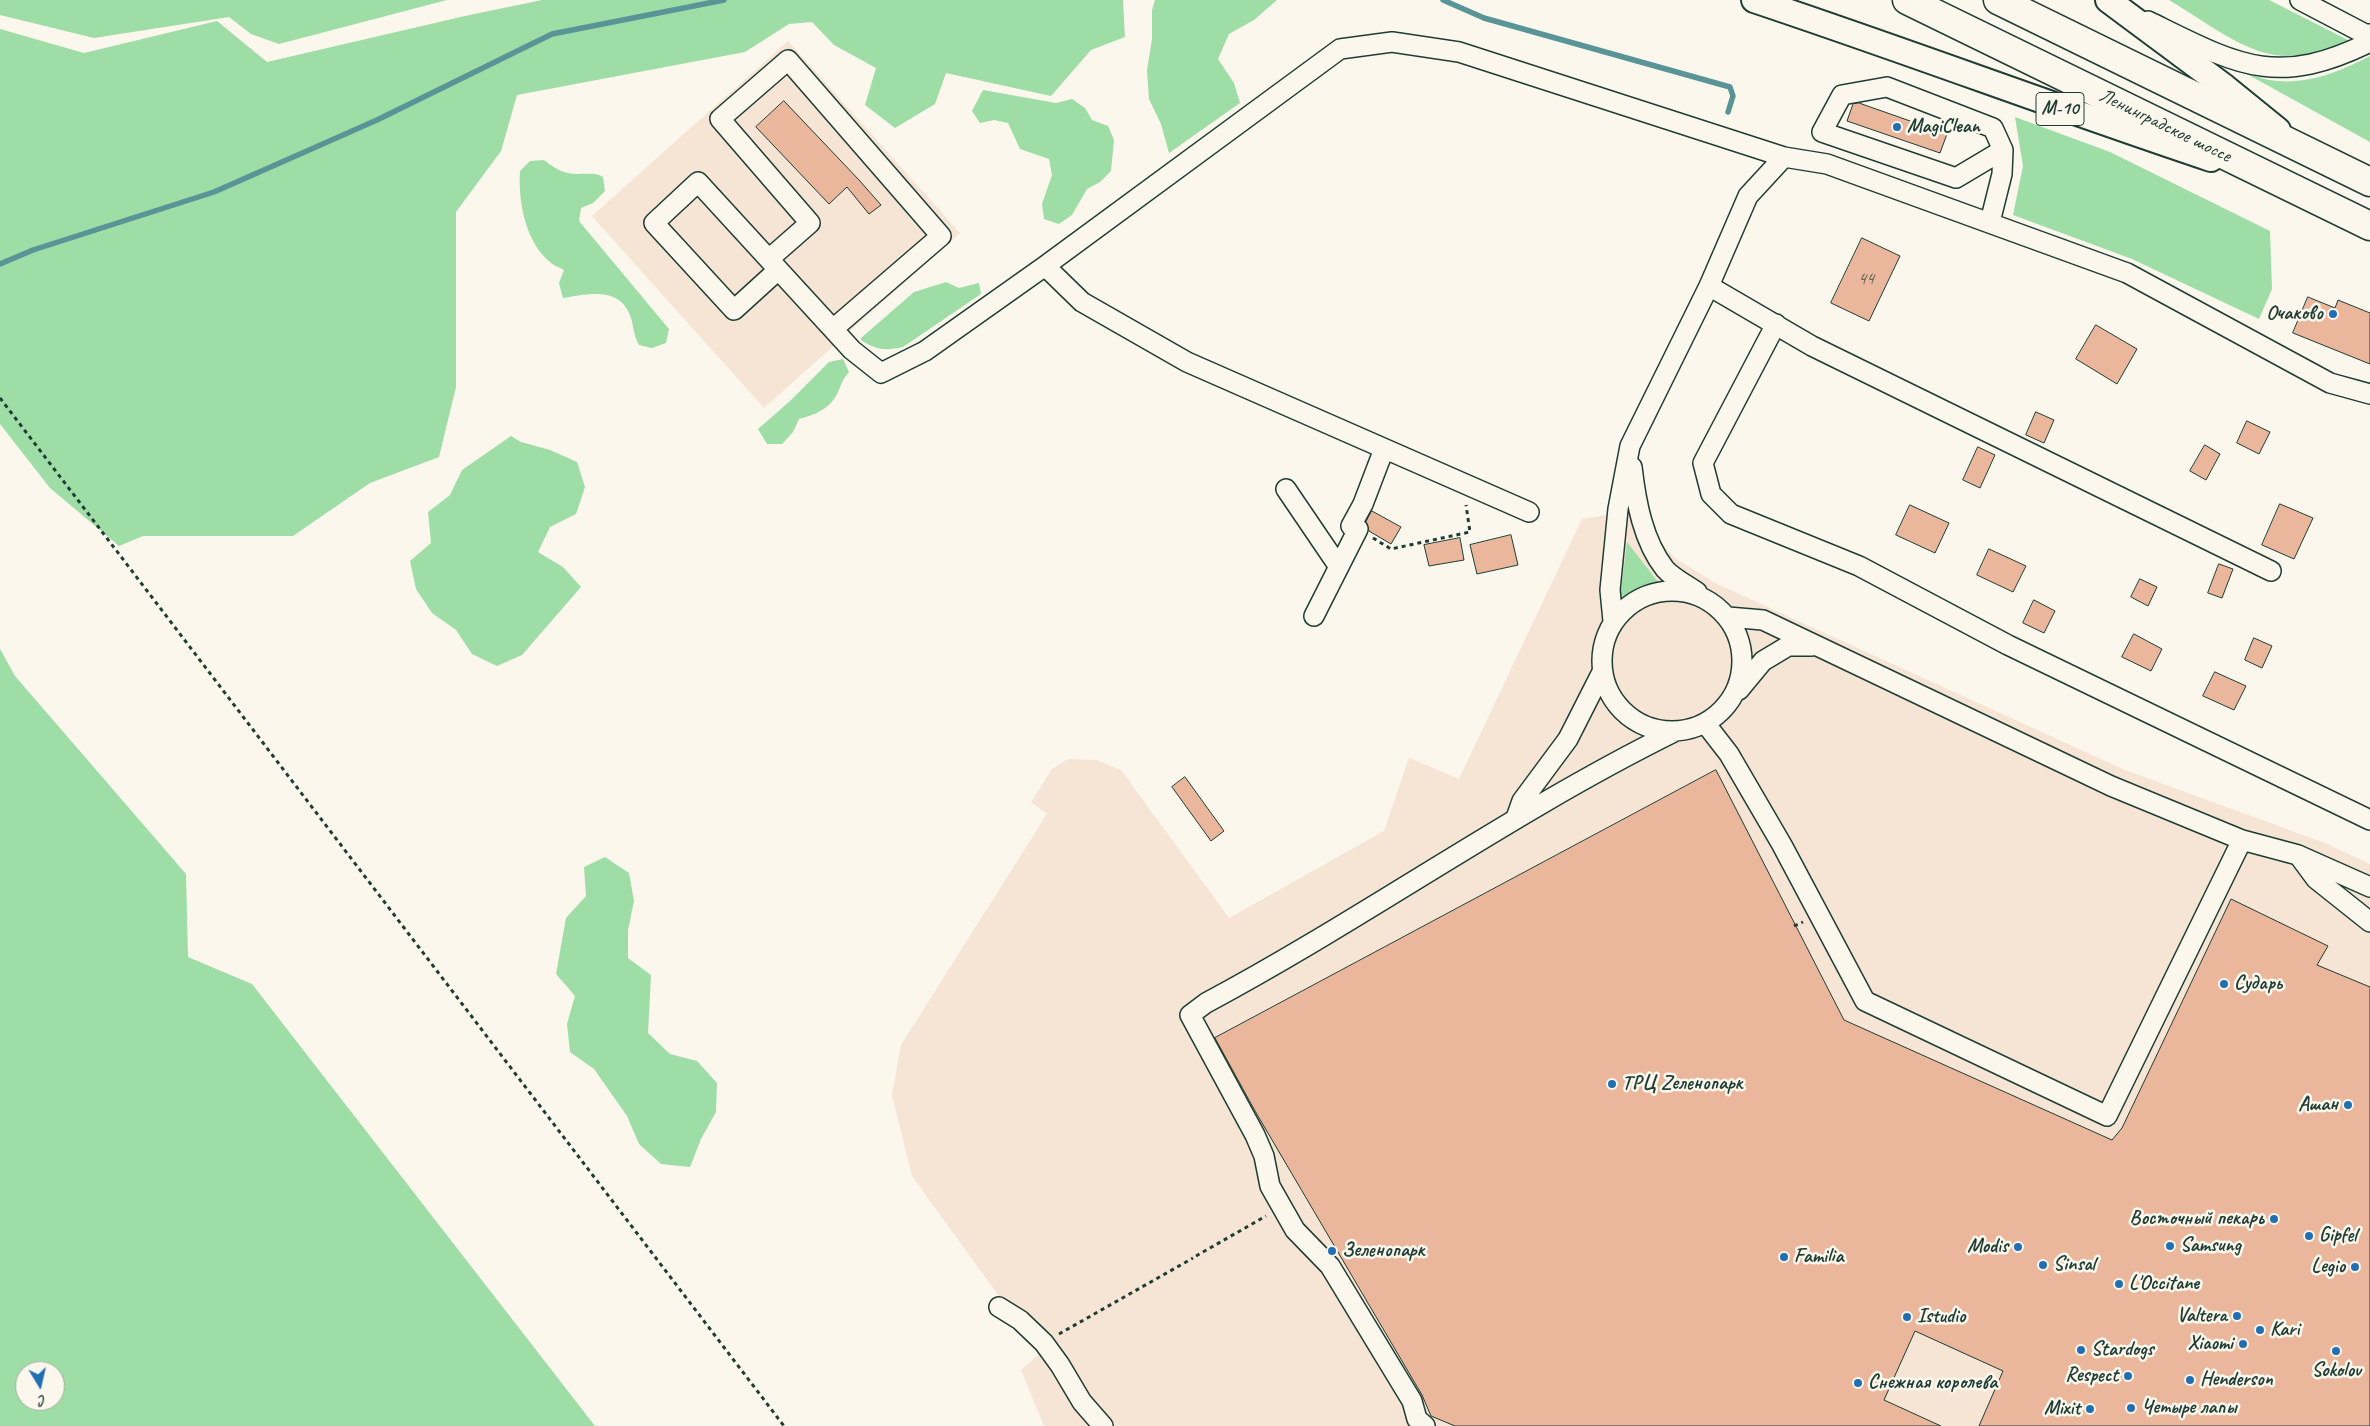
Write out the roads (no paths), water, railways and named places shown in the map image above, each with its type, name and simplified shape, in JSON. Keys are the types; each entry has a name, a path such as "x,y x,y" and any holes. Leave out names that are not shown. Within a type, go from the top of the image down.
{"highway":[{"name":"Ленинградское шоссе","path":"1906,0 2370,226"},
{"name":"Ленинградское шоссе","path":"1998,0 2370,182"}],"main road":[{"name":"М-10","path":"1754,0 1847,31 2076,115 2274,179"},
{"path":"2112,2 2226,87 2298,147"}],"street":[{"path":"2300,0 2365,34 2370,34"},
{"path":"2112,2 2220,56 2270,69 2306,66 2340,57 2370,42"},
{"path":"832,329 941,236 788,60 720,120 810,223 773,264 734,310 654,223 698,182 773,264 832,329 852,350 881,373 925,351 1045,266 1340,48 1392,42 1459,52 1784,157 1827,164 1990,222 2128,273 2330,383 2370,394"},
{"path":"1990,222 2002,174 2003,150 1993,128 1887,87 1842,95 1822,132 1956,178 2003,150"},
{"path":"1613,621 1611,581 1618,509 1630,446 1709,286 1748,196 1784,157"},
{"path":"1045,266 1082,302 1187,362 1529,512"},
{"path":"1709,286 1812,346 2271,571"},
{"path":"1776,324 1702,463 1711,494 1731,514 1859,566 2008,645 2370,820"},
{"path":"1630,446 1635,500 1650,545 1666,571 1708,600 1728,618 1740,643 1742,672 1732,699"},
{"path":"1314,616 1358,529 1351,526 1363,504 1384,448"},
{"path":"1286,489 1339,567"},
{"path":"1674,732 1649,728 1627,716 1610,696 1602,672 1602,646 1613,621 1632,602 1656,592 1683,591 1708,600"},
{"path":"1728,618 1763,620 1813,646 2110,786 2242,840 2298,855 2370,887"},
{"path":"1416,1424 1412,1402 1330,1266 1295,1230 1270,1186 1264,1156 1255,1135 1190,1015 1206,1003 1516,818 1634,751 1674,732 1705,723 1720,712 1763,661 1788,646 1813,646"},
{"path":"1516,818 1522,801 1568,738 1602,672"},
{"path":"1705,723 1729,754 1782,845 1865,1001 2107,1116 2242,840"},
{"path":"2298,855 2316,879 2370,922"},
{"path":"999,1308 1020,1320 1044,1343 1060,1365 1082,1402 1102,1426"}],"waterway":[{"path":"0,264 33,250 214,192 377,120 552,34 724,0"},
{"path":"1443,0 1484,18 1730,87 1733,96 1728,112"}],"place":[{"name":"MagiClean","path":"1897,127"},
{"name":"Очаково","path":"2333,314"},
{"name":"Сударь","path":"2224,984"},
{"name":"ТРЦ Zеленопарк","path":"1612,1084"},
{"name":"Ашан","path":"2348,1105"},
{"name":"Восточный пекарь","path":"2274,1219"},
{"name":"Gipfel","path":"2309,1236"},
{"name":"Samsung","path":"2170,1246"},
{"name":"Modis","path":"2018,1247"},
{"name":"Зеленопарк","path":"1332,1251"},
{"name":"Familia","path":"1784,1257"},
{"name":"Sinsal","path":"2043,1265"},
{"name":"Legio","path":"2355,1267"},
{"name":"L'Occitane","path":"2119,1284"},
{"name":"Valtera","path":"2237,1316"},
{"name":"Istudio","path":"1907,1317"},
{"name":"Kari","path":"2260,1330"},
{"name":"Xiaomi","path":"2243,1344"},
{"name":"Stardogs","path":"2081,1350"},
{"name":"Sokolov","path":"2336,1351"},
{"name":"Respect","path":"2128,1376"},
{"name":"Henderson","path":"2190,1380"},
{"name":"Снежная королева","path":"1858,1383"},
{"name":"Четыре лапы","path":"2131,1408"},
{"name":"Mixit","path":"2090,1409"}]}
